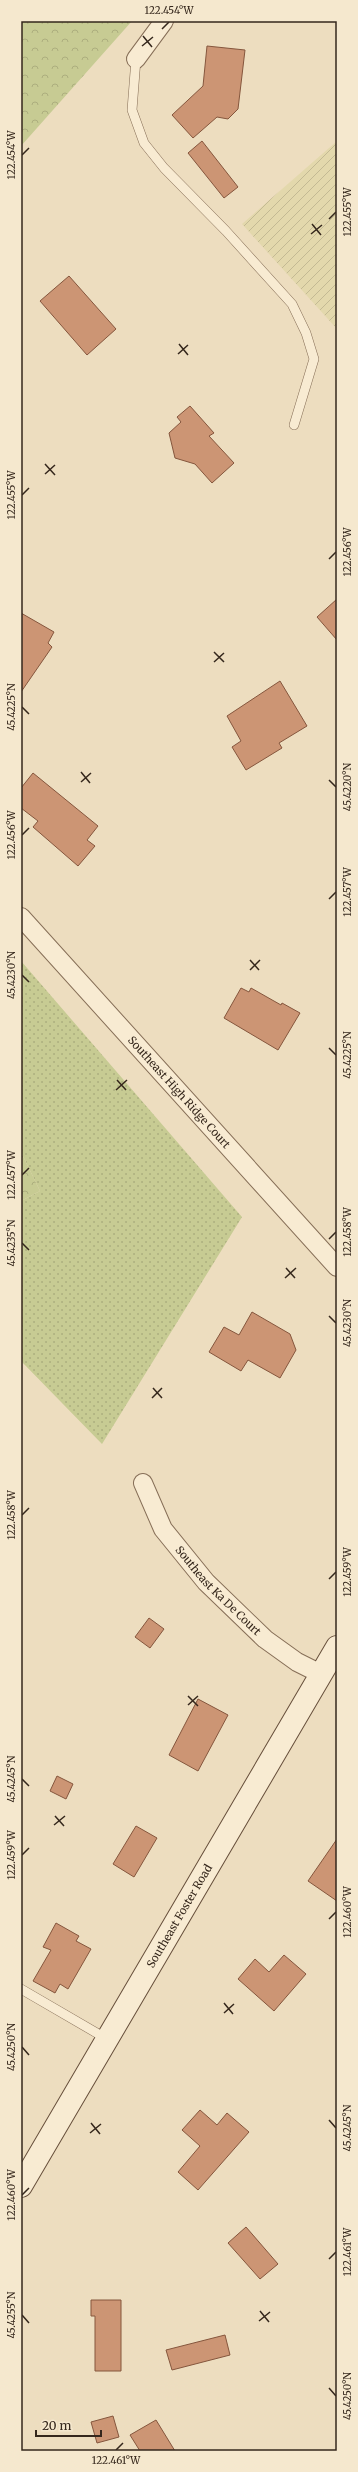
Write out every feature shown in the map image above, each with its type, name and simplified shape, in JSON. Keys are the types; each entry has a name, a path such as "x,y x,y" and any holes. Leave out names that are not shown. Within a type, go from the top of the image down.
{"main road":[{"name":"Southeast Foster Road","path":"21,2186 337,1647"}],"street":[{"path":"136,60 164,21"},
{"name":"Southeast High Ridge Court","path":"21,917 337,1267"},
{"name":"Southeast Ka De Court","path":"143,1483 163,1529 206,1582 265,1639 296,1662 321,1674"}],"lane":[{"path":"136,60 132,110 144,143 164,168 226,231 292,304 306,333 314,359 294,425"},
{"path":"21,1989 107,2039"}],"shaded area":[{"path":"337,141 337,329 242,224"}],"green space":[{"path":"21,21 132,21 21,146"},
{"path":"21,961 242,1217 102,1444 21,1361 21,1201 40,1191 21,1152"},
{"path":"21,1152 40,1191 21,1201"}],"building":[{"path":"207,46 245,50 238,109 228,119 217,117 193,138 172,115 203,86"},
{"path":"202,141 238,187 224,198 188,153"},
{"path":"69,276 116,329 87,355 40,301"},
{"path":"190,406 214,433 209,436 234,463 212,483 195,464 175,458 169,433 181,422 177,417"},
{"path":"337,599 337,640 317,617"},
{"path":"21,613 54,632 48,643 52,647 21,692"},
{"path":"280,681 307,726 279,743 282,748 246,770 232,747 241,741 227,716"},
{"path":"33,773 98,826 87,840 95,846 78,866 33,827 38,821 21,808 21,788"},
{"path":"241,988 249,992 251,988 281,1005 282,1003 300,1013 278,1050 224,1018"},
{"path":"252,1312 290,1334 296,1350 280,1378 248,1360 241,1371 209,1352 224,1327 239,1335"},
{"path":"149,1618 164,1629 150,1648 135,1637"},
{"path":"198,1699 228,1715 198,1771 169,1755"},
{"path":"57,1776 73,1784 66,1799 50,1791"},
{"path":"136,1826 157,1838 134,1877 113,1864"},
{"path":"337,1839 337,1901 308,1881"},
{"path":"56,1923 79,1936 76,1941 91,1949 68,1989 60,1984 55,1993 33,1981 51,1950 43,1947"},
{"path":"284,1955 306,1974 274,2011 238,1979 255,1959 269,1972"},
{"path":"200,2110 217,2125 227,2113 249,2132 198,2190 178,2172 200,2146 182,2130"},
{"path":"246,2227 278,2264 260,2279 228,2243"},
{"path":"91,2300 121,2300 121,2371 95,2371 95,2316 91,2316"},
{"path":"225,2335 230,2355 172,2370 166,2350"},
{"path":"113,2416 119,2437 97,2443 91,2422"},
{"path":"156,2420 175,2451 140,2451 130,2435"}]}
